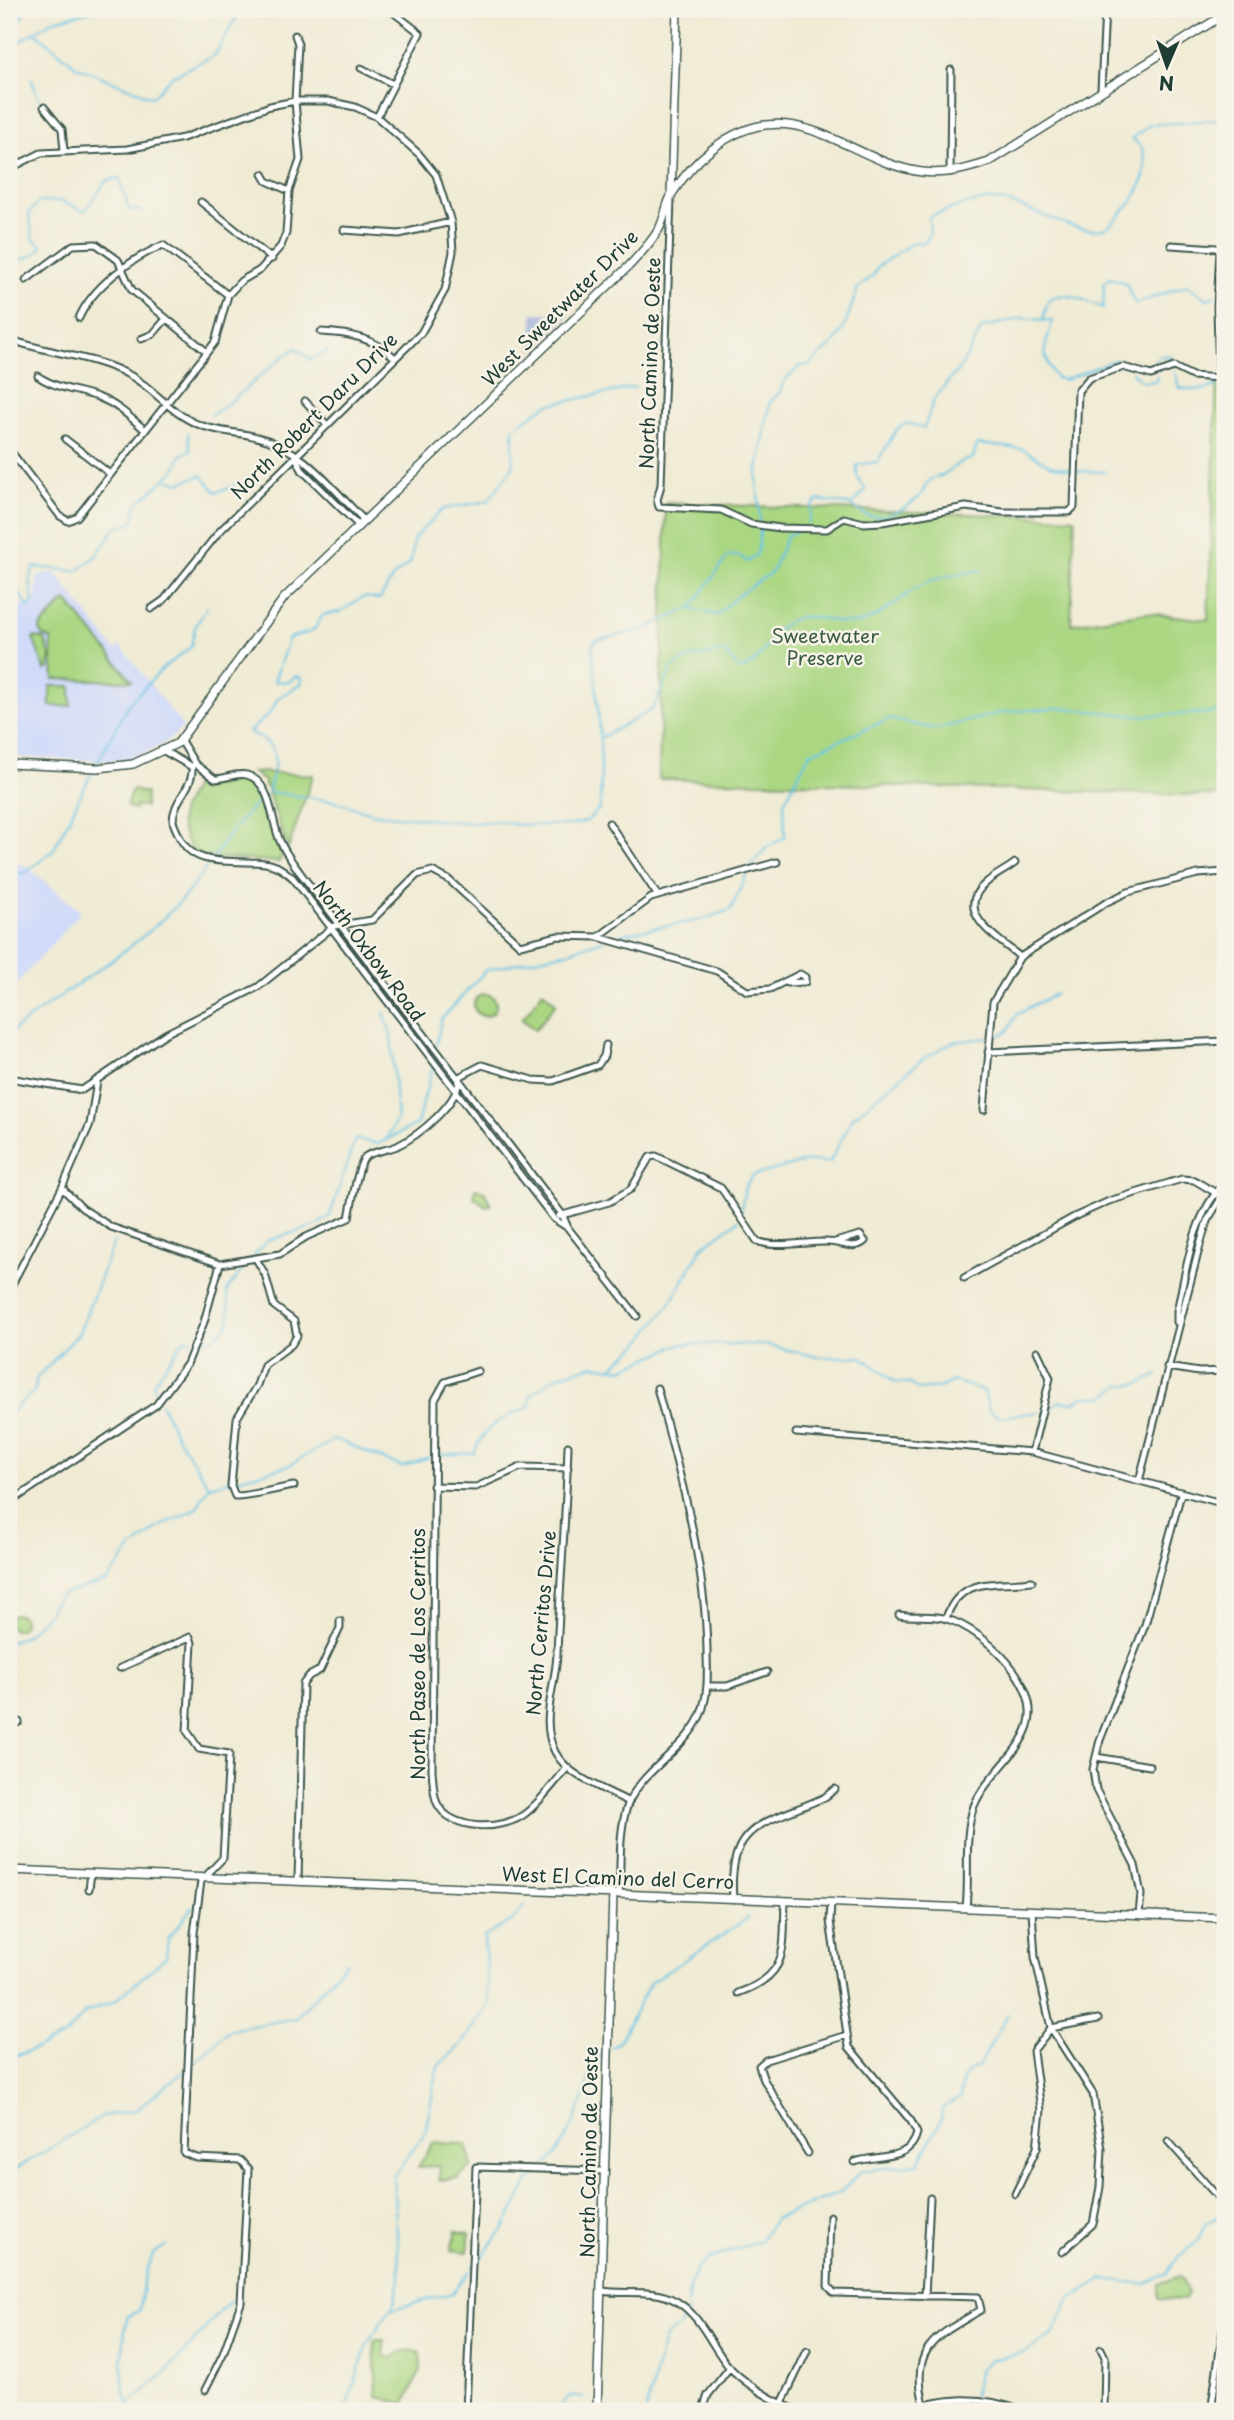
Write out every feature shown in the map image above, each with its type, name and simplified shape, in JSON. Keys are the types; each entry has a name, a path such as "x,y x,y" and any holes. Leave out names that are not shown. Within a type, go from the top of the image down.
{"street":[{"path":"9,169 41,153 128,149 183,138 270,106 295,101 328,101 377,117 420,33 389,9"},
{"name":"North Camino de Oeste","path":"677,9 661,485 657,500 659,507 721,510 751,524 780,528 809,526 819,530 827,529 844,518 864,523 882,522 966,508 1003,512 1069,512 1074,507 1078,391 1089,378 1123,367 1141,375 1151,375 1174,367 1192,376 1219,378 1217,307 1221,257 1217,248 1171,245"},
{"path":"1101,90 1105,9"},
{"name":"West Sweetwater Drive","path":"9,764 98,768 133,764 163,751 180,739 284,598 636,259 660,228 671,195 712,149 738,134 762,127 786,125 808,128 831,136 900,166 921,172 950,173 989,162 1225,14"},
{"path":"9,449 68,523 77,517 215,342 228,295 272,259 286,233 289,191 300,160 295,101 298,44 295,36"},
{"path":"361,68 393,84"},
{"path":"950,173 951,70"},
{"path":"44,107 62,129 64,150"},
{"name":"North Robert Daru Drive","path":"151,609 164,600 219,532 421,333 445,290 453,252 450,222 436,175 419,154 377,117"},
{"path":"263,174 267,181 289,191"},
{"path":"201,202 272,259"},
{"path":"344,230 399,234 450,222"},
{"path":"26,280 73,245 96,244 111,252 132,290 207,352"},
{"path":"79,318 86,302 122,271 163,245 228,295"},
{"path":"141,338 153,334 166,319"},
{"path":"321,332 347,333 384,348 395,358"},
{"path":"9,339 105,365 132,376 167,405 201,426 276,443 320,472 361,523"},
{"path":"38,376 46,382 104,399 123,410 145,430"},
{"path":"305,401 326,424"},
{"path":"65,439 110,474"},
{"path":"295,456 302,470 361,523"},
{"name":"North Oxbow Road","path":"180,739 204,774 215,779 237,774 248,775 259,782 269,801 285,850 637,1316"},
{"name":"North Oxbow Road","path":"163,751 192,767 193,776 176,803 173,823 184,847 193,856 204,859 270,864 293,878 554,1219 568,1228"},
{"path":"609,823 658,896"},
{"path":"598,937 651,898 777,862"},
{"path":"1014,863 985,883 977,896 975,910 977,919 988,934 1020,957"},
{"path":"9,1079 82,1090 165,1034 258,987 334,926 372,920 417,875 432,871 449,880 520,945 558,936 598,937 718,971 747,991 787,983"},
{"path":"984,1111 993,1002 1020,957 1107,902 1128,892 1192,875 1225,872"},
{"path":"988,1052 1225,1041"},
{"path":"62,1188 82,1208 111,1227 220,1264 280,1254 306,1237 349,1218 361,1163 367,1156 394,1148 419,1135 458,1092 459,1077 482,1065 533,1080 553,1081 598,1065 604,1056 606,1045"},
{"path":"9,1290 62,1188 90,1124 97,1082"},
{"path":"554,1219 562,1214 609,1202 631,1189 650,1157 656,1156 721,1188 757,1241 765,1244 835,1242 854,1245 865,1241 860,1235 835,1242"},
{"path":"964,1278 999,1255 1109,1201 1182,1179 1194,1180 1221,1193"},
{"path":"1139,1481 1177,1325 1177,1311 1198,1223 1221,1193 1225,1182"},
{"path":"256,1259 265,1274 274,1306 293,1321 296,1336 291,1345 264,1365 257,1385 240,1409 231,1486 234,1496 239,1497 257,1490 295,1486"},
{"path":"9,1503 156,1405 187,1364 204,1322 220,1264"},
{"path":"1032,1452 1050,1378 1037,1351"},
{"path":"1167,1367 1199,1373 1225,1371"},
{"name":"North Paseo de Los Cerritos","path":"478,1371 445,1382 435,1400 432,1770 437,1803 448,1815 462,1822 496,1826 526,1814 567,1768"},
{"name":"North Camino de Oeste","path":"597,2411 603,2171 616,1894 622,1836 629,1802 644,1781 685,1739 703,1710 708,1686 705,1596 700,1559 657,1388"},
{"path":"796,1433 1032,1452 1225,1504"},
{"name":"North Cerritos Drive","path":"567,1768 552,1745 547,1715 557,1657 568,1446"},
{"path":"433,1486 476,1486 521,1467 568,1468"},
{"path":"1139,1915 1140,1881 1135,1865 1096,1790 1093,1769 1144,1629 1181,1494"},
{"path":"946,1618 957,1595 969,1588 1032,1581"},
{"path":"899,1615 946,1618 982,1637 1020,1678 1031,1712 1024,1734 985,1787 973,1809 966,1908"},
{"path":"298,1881 303,1685 309,1676 320,1671 340,1628 340,1621"},
{"path":"120,1668 188,1636 192,1640 187,1731 199,1749 229,1754 223,1858 202,1878 194,1933 184,2153 197,2158 240,2160 248,2169 241,2303 223,2354 205,2390"},
{"path":"708,1686 727,1686 767,1672"},
{"path":"9,1727 19,1723"},
{"path":"1096,1757 1150,1766"},
{"path":"567,1768 629,1802"},
{"path":"733,1899 736,1849 746,1835 825,1797 835,1789"},
{"name":"West El Camino del Cerro","path":"9,1870 1225,1918"},
{"path":"89,1889 91,1873"},
{"path":"738,1993 763,1983 781,1962 785,1901"},
{"path":"831,1903 830,1921 847,2035 856,2057 911,2121 917,2133 912,2145 902,2153 855,2162"},
{"path":"1032,1911 1035,1957 1051,2028 1093,2094 1102,2149 1100,2186 1093,2224 1062,2252"},
{"path":"1015,2194 1037,2148 1041,2110 1033,2051 1051,2028 1098,2019"},
{"path":"808,2153 764,2080 759,2066 766,2060 847,2035"},
{"path":"1168,2141 1225,2204"},
{"path":"466,2411 476,2167 603,2171"},
{"path":"925,2296 930,2198"},
{"path":"830,2216 830,2289 834,2293 978,2297 981,2310 944,2331 925,2348 918,2375 923,2404"},
{"path":"601,2291 657,2294 676,2301 697,2320 730,2367 760,2391 798,2411"},
{"path":"1211,2411 1225,2315"},
{"path":"1101,2349 1105,2357 1104,2411"},
{"path":"782,2403 807,2351"},
{"path":"703,2410 708,2395 730,2367"},
{"path":"901,2411 923,2404 970,2399 995,2402 1022,2411"}],"shaded area":[{"path":"533,313 570,314 532,351"},
{"path":"55,572 115,650 121,646 183,727 168,741 142,754 115,761 9,757 9,588 16,605 34,606 38,575"},
{"path":"9,864 24,864 81,912 9,992"}],"green space":[{"name":"Sweetwater Preserve","path":"1217,377 1225,377 1225,796 659,779 666,503 1075,518 1071,624 1147,613 1208,620"},
{"path":"65,601 132,681 54,679 51,639 41,634 40,627"},
{"path":"33,638 45,639 51,659 48,669 45,670"},
{"path":"50,686 71,686 71,706 50,706"},
{"path":"252,772 313,775 288,849 264,781"},
{"path":"198,777 216,786 241,779 259,792 269,812 282,855 279,862 205,857 193,851 181,828 180,820 181,812"},
{"path":"132,790 146,793 145,807 136,806 135,810 126,806"},
{"path":"543,991 556,1003 535,1030 522,1019"},
{"path":"485,994 493,997 496,1005 493,1013 485,1016 477,1013 474,1005 477,997"},
{"path":"475,1188 484,1191 491,1204 486,1206 474,1197"},
{"path":"16,1614 24,1622 16,1630 8,1622"},
{"path":"433,2143 466,2144 472,2166 457,2178 439,2180 440,2166 418,2167"},
{"path":"456,2231 470,2233 468,2252 451,2250"},
{"path":"1180,2276 1188,2293 1185,2300 1159,2299 1159,2284"},
{"path":"374,2340 384,2340 384,2356 393,2358 405,2351 420,2353 421,2370 404,2404 377,2397"}],"waterway":[{"path":"9,44 25,9"},
{"path":"9,48 54,20 99,9"},
{"path":"35,32 77,67 152,97 172,76 215,55 241,9"},
{"path":"31,78 39,99"},
{"path":"760,522 757,476 770,402 780,392 784,381 800,366 809,365 834,343 844,328 858,288 873,276 878,266 914,242 925,243 930,233 929,217 967,204 991,200 1019,206 1068,225 1098,230 1109,226 1118,218 1142,183 1145,163 1142,148 1132,138 1150,125 1225,119"},
{"path":"9,266 35,254 42,246 33,239 29,213 39,202 60,201 85,211 106,181 119,178 129,209 141,211"},
{"path":"1043,320 1048,300 1055,297 1076,297 1103,308 1104,284 1110,278 1126,283 1135,304 1187,285 1207,299 1215,296"},
{"path":"808,525 812,506 818,500 852,505 866,490 857,477 857,465 877,462 897,429 907,423 924,428 934,399 962,365 982,328 1022,318 1053,321 1045,350 1056,378 1064,380 1115,360 1126,366"},
{"path":"211,415 296,348 311,360 328,350"},
{"path":"1158,370 1154,362 1159,356 1171,356 1174,366"},
{"path":"1175,371 1179,388 1186,389 1210,388 1225,377"},
{"path":"1132,372 1142,382 1156,381 1157,376"},
{"path":"269,790 275,761 272,748 249,732 271,712 278,698 301,684 302,678 295,676 289,682 274,681 289,638 313,631 323,615 340,612 363,597 380,599 393,577 411,562 414,538 443,509 488,501 513,467 513,428 547,405 636,387"},
{"path":"9,579 28,606 33,604 30,578 34,567 77,571 96,556 115,528 134,522 136,505 174,471 182,454 190,451 188,433"},
{"path":"852,505 860,512 876,517 902,509 920,496 931,479 973,458 977,444 1023,449 1050,465 1073,470"},
{"path":"1078,471 1105,472"},
{"path":"166,479 180,483 201,475 216,492 235,486"},
{"path":"269,792 333,801 376,814 472,823 499,821 518,825 572,825 587,821 600,808 601,788 598,707 592,647 595,641 645,629 692,607 728,556 740,556 748,562 757,554 761,527"},
{"path":"690,609 717,615 738,595 772,572 787,535 797,531"},
{"path":"602,737 652,710 672,668 690,658 725,651 739,670 755,661 781,627 797,618 844,623 863,622 925,583 981,570"},
{"path":"96,765 128,705 163,668 191,647 195,627 207,607"},
{"path":"749,868 767,847 785,837 784,802 810,753 889,719 936,729 1004,712 1062,708 1139,716 1211,713 1225,709"},
{"path":"9,873 25,873 53,851 93,770"},
{"path":"9,1034 132,945 170,912 195,884 239,823 265,796"},
{"path":"609,938 686,923 731,909 747,873"},
{"path":"436,1046 441,1020 486,970 567,952 603,940"},
{"path":"993,1037 1007,1032 1018,1013 1056,994"},
{"path":"384,1012 391,1035 397,1119 386,1140"},
{"path":"740,1215 745,1187 752,1176 808,1161 830,1162 853,1117 923,1059 953,1042 987,1038"},
{"path":"254,1256 266,1241 316,1226 330,1216 355,1139 378,1144 417,1124 433,1066"},
{"path":"612,1367 639,1344 671,1302 702,1247 739,1220"},
{"path":"9,1414 35,1390 36,1379 79,1333 114,1242"},
{"path":"199,1340 212,1340 230,1323 227,1290 250,1260"},
{"path":"159,1398 153,1384 184,1339 193,1340"},
{"path":"437,1455 474,1453 489,1429 529,1407 531,1395 555,1377 593,1365 622,1369 680,1344 766,1345 818,1357 862,1357 896,1383 909,1383 919,1390 941,1387 954,1381 984,1391 989,1411 1000,1417 1039,1412"},
{"path":"1044,1411 1060,1401 1073,1403 1083,1397 1104,1397 1121,1385 1139,1384 1158,1375"},
{"path":"161,1403 174,1432 209,1486"},
{"path":"9,1641 24,1637 45,1617 60,1595 107,1581 132,1548 159,1527 196,1509 209,1486 288,1466 335,1439 402,1467 429,1458"},
{"path":"345,2411 368,2342 394,2304 400,2279 393,2177 425,2133 438,2066 462,2044 489,2005 484,1937 513,1920 525,1905"},
{"path":"40,2047 66,2035 86,2012 115,2001 166,1957 168,1938 193,1907"},
{"path":"611,2048 619,2042 650,1983 748,1918"},
{"path":"191,2066 230,2030 296,2018 346,1962"},
{"path":"687,2305 690,2283 698,2268 709,2259 760,2241 775,2219 841,2192 861,2171 918,2164 941,2120 942,2108 960,2098 965,2074 979,2066 1008,2014"},
{"path":"9,2058 37,2048"},
{"path":"544,2167 567,2136 594,2067 606,2051"},
{"path":"9,2173 103,2116 136,2110 186,2070"},
{"path":"473,2267 503,2230 529,2181 540,2171"},
{"path":"973,2395 980,2369 989,2360 1024,2353 1053,2335 1069,2300 1102,2279 1144,2284 1166,2274 1178,2257 1198,2241 1204,2226 1215,2218 1225,2216"},
{"path":"128,2404 122,2360 127,2317 140,2310 143,2283 153,2254 167,2245"},
{"path":"390,2310 452,2293 470,2271"},
{"path":"121,2411 167,2371 230,2301"},
{"path":"646,2411 664,2338 680,2326 687,2311"},
{"path":"544,2411 561,2407 569,2396 584,2398"},
{"path":"970,2411 971,2405"}]}
